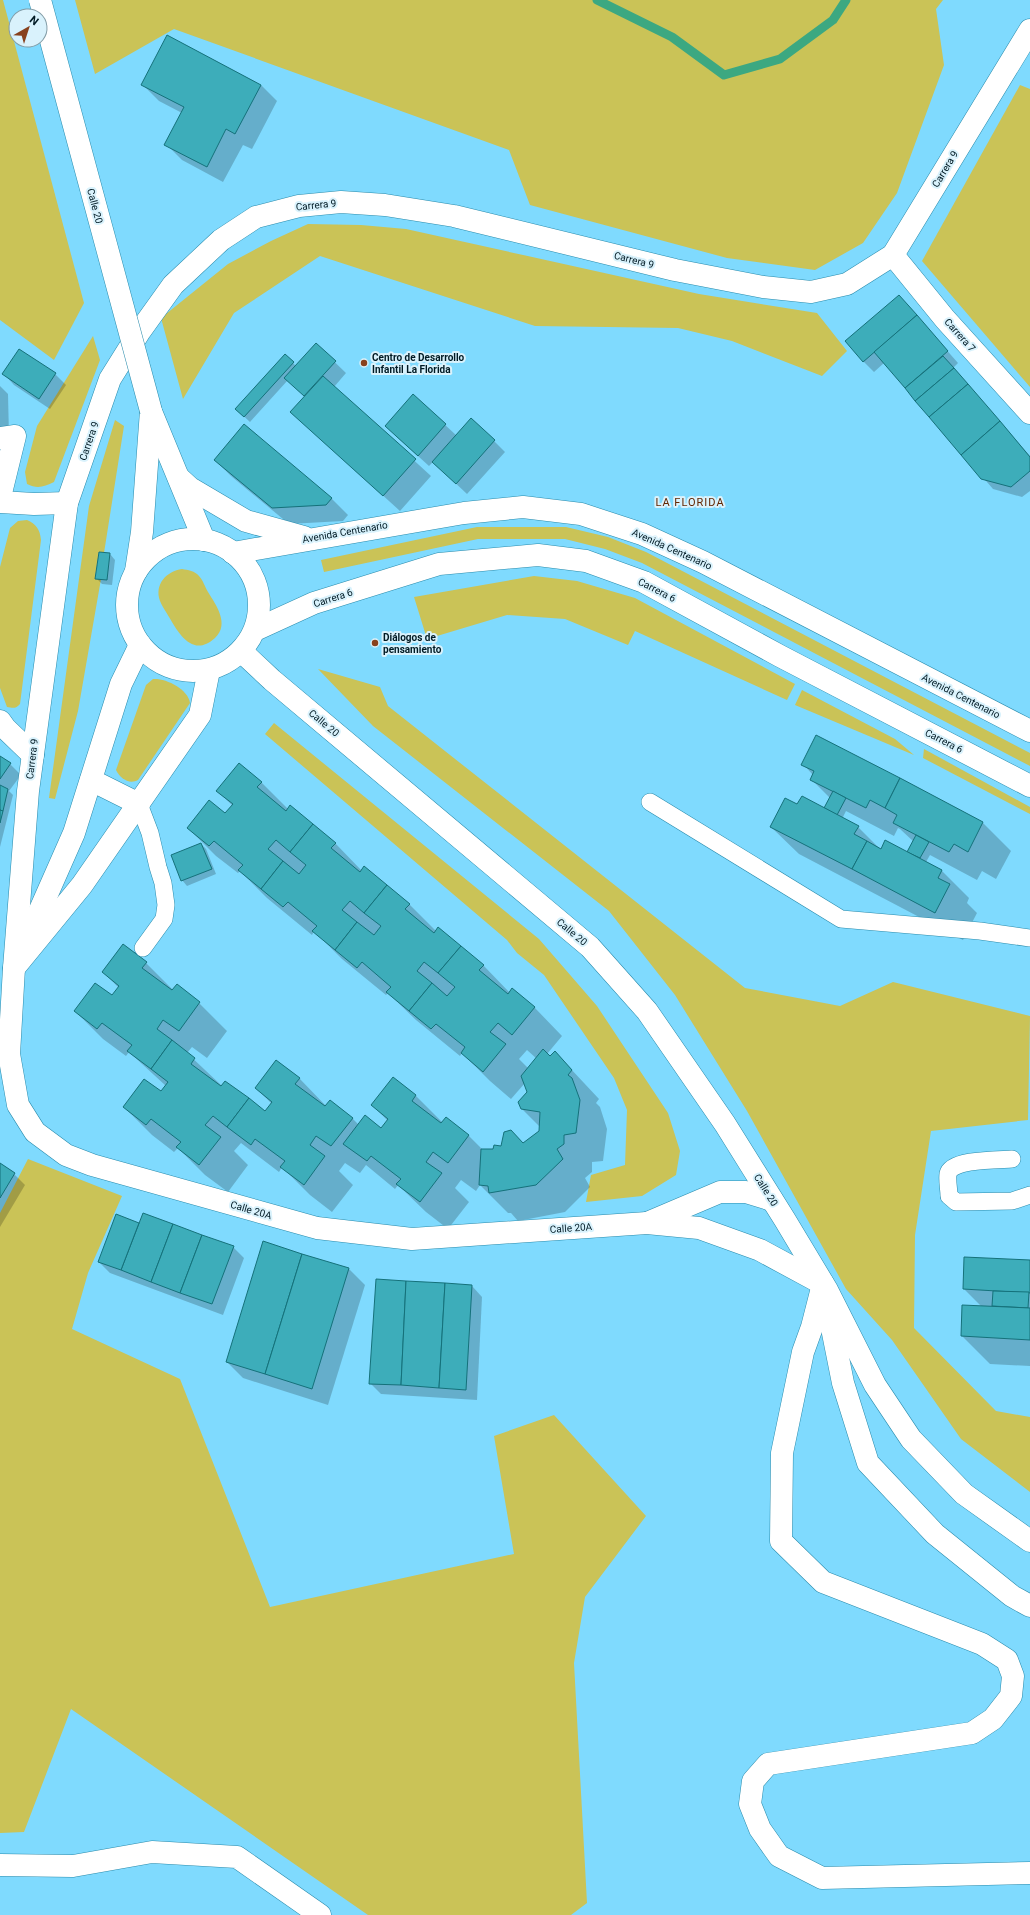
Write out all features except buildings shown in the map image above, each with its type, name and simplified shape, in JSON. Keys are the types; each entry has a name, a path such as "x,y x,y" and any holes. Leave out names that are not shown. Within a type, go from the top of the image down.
{"main road":[{"name":"Calle 20","path":"40,0 151,411 204,540"},
{"name":"Carrera 9","path":"14,968 33,755 67,503 110,380 140,331 173,285 221,240 256,217 298,206 341,202 385,204 454,216 675,270 763,286 811,292 846,284 893,255 1030,30"},
{"name":"Carrera 7","path":"893,255 945,319 1030,413"},
{"name":"Calle 20","path":"136,571 142,532 151,411"},
{"path":"0,497 8,437"},
{"path":"179,478 190,488 246,521 309,539"},
{"path":"0,502 34,504 67,503"},
{"name":"Avenida Centenario","path":"234,553 448,515 523,507 581,514 642,534 703,562 1030,731"},
{"path":"204,540 234,553 248,569 257,588 260,609 255,630 241,651 226,663 209,670 184,671 160,662 140,645 129,622 128,596 136,571 154,552 177,541 204,540"},
{"name":"Carrera 6","path":"255,630 314,603 439,564 538,555 586,561 644,582 780,656 1030,786"},
{"path":"14,968 74,833 121,684 140,645"},
{"name":"Calle 20","path":"241,651 272,680 590,948 647,1011 725,1124 772,1200 823,1284 875,1385 911,1438 964,1494 1030,1541"},
{"path":"14,968 82,885 200,715 209,670"},
{"path":"0,721 5,728 33,755"},
{"path":"91,780 138,804"},
{"name":"Calle 20A","path":"14,968 9,1054 18,1105 35,1132 66,1155 92,1165 317,1228 412,1239 647,1223"},
{"path":"647,1223 720,1192 746,1192 772,1200"},
{"path":"647,1223 699,1228 733,1239 760,1250 823,1284"},
{"path":"823,1284 843,1383 868,1463 935,1534 1012,1596 1030,1606"},
{"path":"823,1284 812,1327 803,1352 782,1453 781,1541 823,1582 982,1644 1007,1660 1013,1676 1011,1696 993,1719 972,1733 768,1764 753,1781 750,1804 760,1829 779,1856 822,1878 1030,1873"},
{"path":"0,1865 73,1866 152,1852 237,1857 320,1915"}],"lane":[{"path":"650,802 841,918 980,931 1030,938"},
{"path":"138,804 150,833 163,883 166,905 164,918 143,948"},
{"path":"1012,1159 962,1163 951,1168 948,1174 949,1196 956,1202 1012,1201 1030,1195"}],"shaded area":[{"path":"0,0 3,0 8,19 8,48 16,48 84,303 54,360 0,320"},
{"path":"75,0 943,0 936,9 944,65 897,193 863,243 815,270 727,258 530,205 509,150 174,29 95,74"},
{"path":"1020,85 1030,89 1030,387 922,261"},
{"path":"308,224 361,225 406,229 699,294 817,313 847,351 822,376 732,341 678,328 535,326 320,256 234,313 183,399 161,318 228,264 271,241"},
{"path":"93,336 100,360 54,482 40,487 27,484 25,472 37,426"},
{"path":"115,420 124,426 104,553 99,552 95,578 101,579 78,711 55,799 49,798 89,506"},
{"path":"27,520 37,527 41,540 20,704 13,708 7,707 0,688 0,567 10,528 18,521"},
{"path":"477,527 566,527 608,537 646,552 1030,753 1030,766 642,563 605,549 565,539 478,539 324,572 321,560"},
{"path":"182,569 189,570 197,574 215,603 220,615 221,627 219,633 207,644 200,646 193,645 182,636 160,601 159,589 163,579 171,572"},
{"path":"534,576 577,581 635,598 795,684 787,700 635,631 628,645 565,619 507,615 427,639 414,597"},
{"path":"318,669 380,687 388,706 745,988 840,1006 893,982 1030,1016 1028,1120 931,1131 915,1235 914,1328 996,1411 1030,1417 1030,1492 961,1439 892,1340 846,1289 747,1111 675,995 609,911 373,726"},
{"path":"153,679 164,680 176,685 185,693 190,703 138,780 131,782 122,778 116,770 146,685"},
{"path":"802,690 895,739 914,755 795,705"},
{"path":"274,723 539,939 597,1006 668,1113 680,1151 676,1175 642,1196 586,1202 591,1175 625,1165 627,1110 614,1078 544,975 517,953 507,940 265,734"},
{"path":"924,749 1030,807 1030,814 923,758"},
{"path":"28,1159 122,1196 88,1273 72,1329 180,1379 270,1607 514,1554 494,1436 554,1415 646,1516 585,1597 574,1663 587,1903 571,1915 368,1915 71,1709 24,1832 0,1833 0,1213"}],"waterway":[{"path":"597,0 672,37 724,75 780,59 833,20 846,0"}],"place":[{"name":"Centro de Desarrollo Infantil La Florida","path":"364,363"},
{"name":"Diálogos de pensamiento","path":"375,643"}],"district":[{"name":"LA FLORIDA","path":"690,502"}]}
